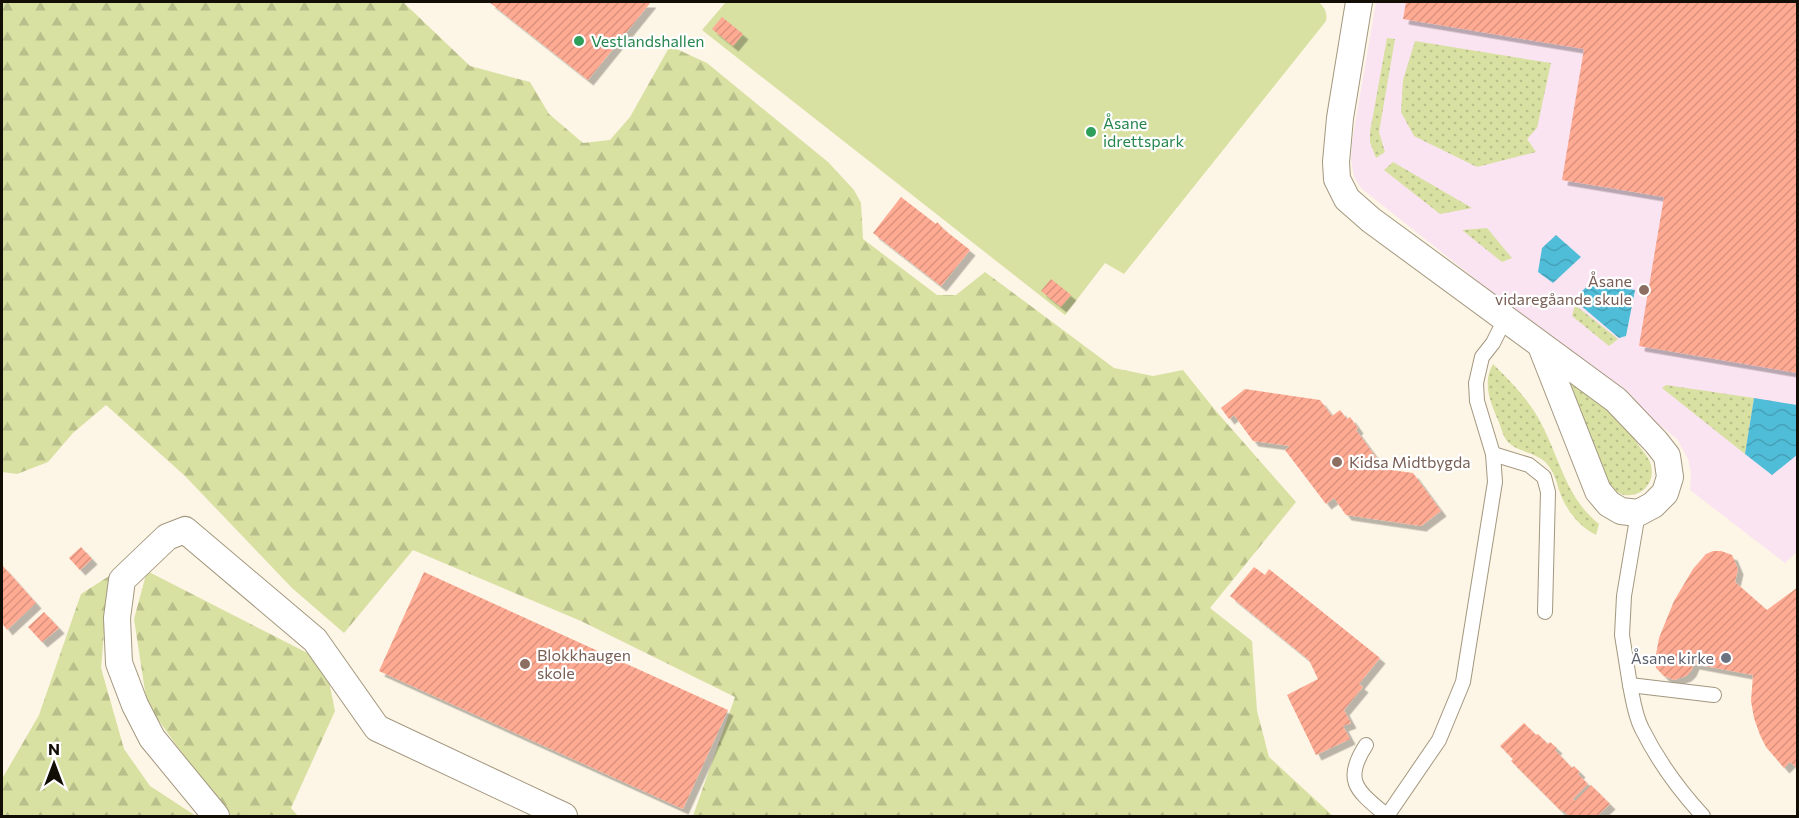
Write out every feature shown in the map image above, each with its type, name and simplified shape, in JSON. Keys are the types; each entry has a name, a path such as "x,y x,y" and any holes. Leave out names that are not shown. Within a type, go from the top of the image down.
{"street":[{"path":"1359,2 1336,144 1337,178 1347,200 1540,346 1616,400 1656,442 1666,456 1670,477 1665,493 1653,505 1638,513 1621,511 1610,504 1598,491 1540,346"},
{"path":"216,816 152,738 135,705 119,663 117,618 122,580 167,537 185,530 315,640 377,728 564,816"}],"lane":[{"path":"1366,745 1353,770 1354,782 1365,798 1387,816 1439,740 1462,682 1495,482 1493,454 1477,401 1476,383 1482,357 1505,319"},
{"path":"1493,454 1529,465 1544,477 1548,492 1545,612"},
{"path":"1638,513 1624,596 1622,635 1634,706 1641,729 1680,792 1703,816"},
{"path":"1630,685 1714,695"}],"shaded area":[{"name":"Åsane vidaregåande skule","path":"1376,2 1797,2 1797,552 1785,563 1690,490 1691,473 1688,459 1677,439 1362,189 1354,177 1351,160 1352,142"}],"green space":[{"path":"2,2 403,2 470,66 530,82 549,114 583,143 610,140 630,117 670,46 707,63 828,162 854,190 861,203 863,239 937,295 956,295 985,272 1114,368 1153,376 1183,370 1296,502 1210,608 1252,641 1257,711 1269,757 1333,816 693,816 735,697 581,621 413,550 344,633 292,588 185,476 106,405 73,433 48,462 17,474 2,472"},
{"path":"726,2 1318,2 1325,10 1326,21 1124,274 1105,263 1065,315 702,30"},
{"path":"1387,38 1395,39 1379,132 1385,152 1376,158 1370,142 1370,132"},
{"path":"1415,41 1551,63 1537,128 1527,139 1536,152 1477,167 1414,136 1401,112 1403,80"},
{"path":"1393,162 1472,208 1440,214 1384,170"},
{"path":"1487,228 1512,258 1502,262 1462,230"},
{"path":"1575,305 1618,339 1609,346 1572,316"},
{"path":"1493,364 1520,393 1537,416 1572,491 1588,514 1599,524 1596,535 1583,527 1569,510 1547,464 1538,457 1512,446 1505,438 1489,395 1488,380"},
{"path":"1571,377 1617,417 1650,462 1652,472 1650,480 1640,492 1624,495 1616,492 1609,485 1566,378"},
{"path":"1666,385 1754,398 1745,454 1662,388"},
{"path":"131,562 107,598 101,668 124,749 150,786 196,816 2,816 2,779 39,715 81,594"},
{"path":"147,571 325,662 335,711 291,808 298,816 227,816 147,704 134,619"}],"water":[{"path":"1556,235 1581,257 1553,283 1538,272 1542,248"},
{"path":"1591,283 1635,290 1626,336 1619,338 1573,299"},
{"path":"1754,398 1797,405 1797,455 1772,475 1745,454"}],"building":[{"name":"Vestlandshallen","path":"489,2 651,2 588,80"},
{"path":"1406,2 1798,2 1798,373 1639,346 1664,197 1562,180 1584,49 1403,19"},
{"path":"722,17 743,34 733,46 712,29"},
{"path":"901,197 936,224 937,222 970,250 941,286 873,233"},
{"path":"1051,279 1071,295 1061,307 1041,291"},
{"path":"1245,389 1320,400 1332,416 1340,410 1347,419 1350,417 1358,428 1356,430 1381,464 1376,468 1413,473 1441,511 1421,526 1346,515 1334,498 1326,504 1285,450 1290,446 1253,441 1234,415 1229,419 1221,408"},
{"path":"81,547 92,559 80,570 69,558"},
{"name":"Åsane kirke","path":"1713,551 1732,555 1738,569 1735,582 1767,610 1798,587 1798,769 1790,762 1784,768 1766,747 1760,735 1751,701 1753,675 1694,664 1686,676 1674,680 1664,676 1656,668 1659,638 1674,601 1693,569 1706,554"},
{"path":"2,565 36,603 7,630 2,623"},
{"path":"1254,567 1265,575 1269,569 1380,658 1359,684 1363,687 1344,710 1351,723 1343,726 1350,739 1316,755 1287,695 1318,679 1309,660 1230,596"},
{"path":"424,572 728,710 683,809 379,671"},
{"path":"44,612 59,628 42,642 28,627"},
{"path":"1524,723 1536,735 1538,734 1548,744 1550,742 1557,748 1555,750 1572,768 1574,766 1580,772 1578,774 1588,784 1573,799 1575,801 1591,785 1610,804 1597,816 1569,816 1561,811 1511,761 1513,759 1500,746"}],"place":[{"name":"Vestlandshallen","path":"579,41"},
{"name":"Åsane idrettspark","path":"1091,132"},
{"name":"Åsane vidaregåande skule","path":"1644,290"},
{"name":"Kidsa Midtbygda","path":"1337,462"},
{"name":"Åsane kirke","path":"1726,658"},
{"name":"Blokkhaugen skole","path":"525,664"}]}
